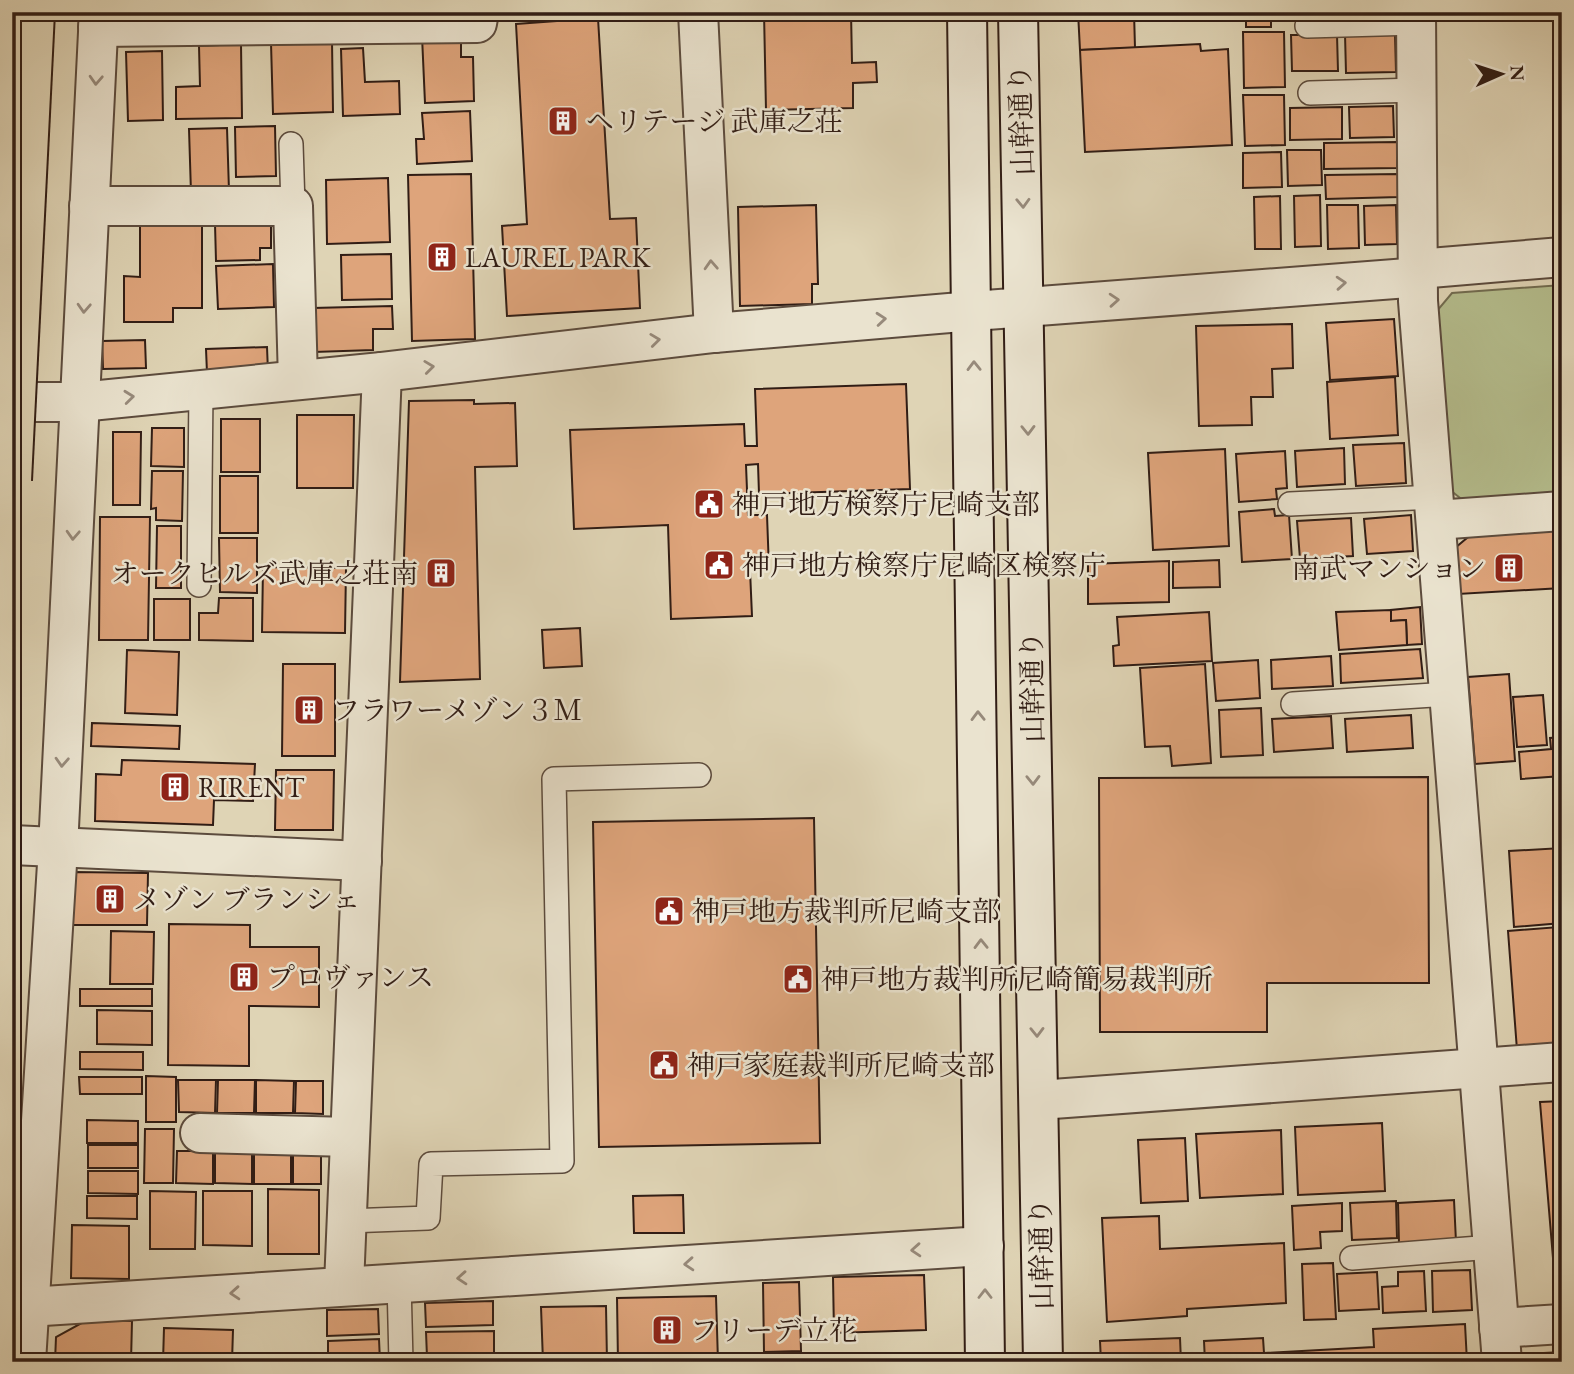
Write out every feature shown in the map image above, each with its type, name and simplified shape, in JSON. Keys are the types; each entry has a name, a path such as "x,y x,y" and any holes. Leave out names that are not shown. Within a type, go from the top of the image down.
{"highway":[{"path":"12,480 35,12"}],"street":[{"path":"26,1362 22,1308 58,848 99,20 332,19 477,23 479,12"},
{"path":"698,12 714,334"},
{"name":"山幹通り","path":"967,12 985,1362"},
{"name":"山幹通り","path":"1018,12 1026,307 1043,1362"},
{"path":"1416,18 1418,301 1500,1345 1562,1324"},
{"path":"89,206 293,206 298,380"},
{"path":"12,402 80,402 382,372 714,334 973,310 1408,278 1430,268 1562,257"},
{"path":"344,1285 353,1237 350,1137 382,372"},
{"path":"1435,509 1562,511"},
{"path":"12,845 362,861"},
{"path":"1039,1101 1562,1062"},
{"path":"200,1133 350,1137"},
{"path":"22,1308 985,1245"}],"lane":[{"path":"1307,26 1416,18"},
{"path":"1310,93 1417,90"},
{"path":"291,144 293,206"},
{"path":"199,584 201,390"},
{"path":"1290,504 1435,509"},
{"path":"1293,704 1449,694"},
{"path":"353,1237 428,1218 430,1164 562,1161 554,779 699,775"},
{"path":"1352,1258 1492,1247"},
{"path":"398,1282 401,1362"}],"green space":[{"path":"1562,285 1562,497 1469,505 1450,490 1436,312 1452,293"}],"building":[{"path":"764,12 851,12 852,63 876,62 877,82 853,83 853,108 766,110"},
{"path":"1078,12 1134,12 1135,48 1080,50"},
{"path":"1246,12 1271,12 1271,27 1246,27"},
{"path":"1275,12 1300,12 1300,16 1275,17"},
{"name":"ヘリテージ 武庫之荘","path":"598,18 610,219 636,218 640,308 507,316 502,226 527,224 516,24"},
{"path":"1243,32 1284,32 1285,87 1244,88"},
{"path":"1395,33 1396,72 1346,73 1345,34"},
{"path":"461,35 461,57 473,57 474,101 425,103 422,36"},
{"path":"1291,35 1337,35 1338,71 1292,71"},
{"path":"332,41 333,112 273,114 271,43"},
{"path":"241,44 242,118 176,119 176,87 200,86 199,46"},
{"path":"1200,44 1201,51 1228,49 1232,145 1085,152 1080,50"},
{"path":"363,48 365,82 399,81 400,114 343,116 341,49"},
{"path":"162,51 163,120 128,121 126,52"},
{"path":"1243,95 1284,95 1285,145 1245,146"},
{"path":"1393,106 1394,137 1350,138 1349,107"},
{"path":"1342,107 1342,139 1290,140 1290,108"},
{"path":"470,111 472,161 417,164 416,139 424,139 422,113"},
{"path":"275,126 276,176 236,177 235,127"},
{"path":"227,128 229,191 191,193 189,129"},
{"path":"1397,142 1397,168 1324,169 1324,143"},
{"path":"1287,150 1321,150 1322,185 1288,186"},
{"path":"1281,152 1282,187 1243,188 1243,153"},
{"name":"LAUREL PARK","path":"471,174 475,339 412,341 408,175"},
{"path":"1398,174 1399,197 1326,199 1325,175"},
{"path":"388,178 390,242 327,244 326,180"},
{"path":"1320,195 1321,246 1295,247 1294,196"},
{"path":"1280,196 1281,249 1255,249 1254,197"},
{"path":"816,205 818,284 812,284 812,304 740,306 738,207"},
{"path":"1327,205 1358,205 1359,248 1328,249"},
{"path":"1396,205 1397,244 1365,245 1364,206"},
{"path":"271,222 271,248 260,248 260,260 216,261 215,224"},
{"path":"140,224 202,224 202,308 173,308 173,322 124,322 124,276 140,277"},
{"path":"391,254 392,299 342,300 341,255"},
{"path":"273,264 274,307 218,309 216,266"},
{"path":"392,306 393,329 373,329 373,350 314,352 313,308"},
{"path":"1394,319 1398,376 1330,380 1326,323"},
{"path":"1292,324 1293,368 1272,369 1273,397 1251,397 1252,425 1199,426 1196,326"},
{"path":"145,340 146,368 103,369 102,341"},
{"path":"267,347 268,372 207,373 206,349"},
{"path":"1395,377 1398,435 1330,439 1327,382"},
{"path":"906,384 910,489 759,494 758,464 746,465 748,515 767,515 769,569 750,570 752,616 671,619 668,525 574,529 570,430 744,424 745,446 757,446 755,389"},
{"name":"オークヒルズ武庫之荘南","path":"474,400 474,404 515,403 517,466 475,467 480,679 400,682 409,401"},
{"path":"297,415 354,415 353,488 297,488"},
{"path":"221,419 260,419 260,472 221,472"},
{"path":"152,428 184,428 184,467 151,466"},
{"path":"113,432 141,432 140,505 113,505"},
{"path":"1404,443 1406,483 1356,486 1353,445"},
{"path":"1344,448 1345,484 1297,487 1295,451"},
{"path":"1225,449 1229,546 1153,550 1148,453"},
{"path":"1285,451 1287,488 1276,489 1277,499 1239,502 1236,454"},
{"path":"152,471 183,471 182,521 156,520 156,508 151,509"},
{"path":"220,476 258,476 258,533 220,533"},
{"path":"1274,509 1275,516 1289,515 1292,559 1242,562 1239,512"},
{"path":"1411,515 1413,551 1367,554 1364,519"},
{"path":"100,517 150,517 148,640 99,640"},
{"path":"1351,518 1353,556 1300,559 1297,521"},
{"path":"157,526 181,526 181,588 156,588"},
{"name":"南武マンション","path":"1562,528 1562,588 1458,594 1455,548 1473,533"},
{"path":"219,538 257,538 257,593 220,592"},
{"path":"1219,560 1220,587 1173,588 1173,562"},
{"path":"1169,561 1169,602 1088,604 1088,564"},
{"path":"263,567 346,568 345,633 262,632"},
{"path":"219,598 253,598 253,641 199,640 199,613 218,613"},
{"path":"154,599 190,599 190,640 154,640"},
{"path":"1420,607 1422,644 1407,645 1406,620 1391,621 1391,610"},
{"path":"1391,610 1391,621 1406,620 1407,645 1339,650 1336,612"},
{"path":"1209,612 1212,661 1114,666 1113,646 1119,645 1117,617"},
{"path":"580,628 582,666 544,668 542,630"},
{"path":"1420,649 1423,678 1341,683 1340,654"},
{"path":"127,650 179,652 177,715 125,713"},
{"path":"1331,656 1333,686 1272,689 1271,660"},
{"path":"1258,660 1260,698 1216,701 1213,663"},
{"name":"フラワーメゾン３Ｍ","path":"283,664 335,664 335,756 282,756"},
{"path":"1205,664 1211,763 1172,766 1170,746 1145,747 1140,668"},
{"path":"1509,674 1515,761 1475,764 1468,677"},
{"path":"1543,695 1547,745 1517,747 1513,697"},
{"path":"1261,708 1263,755 1221,757 1219,710"},
{"path":"1411,715 1413,748 1347,752 1345,719"},
{"path":"1331,716 1333,748 1274,752 1272,719"},
{"path":"92,723 180,726 179,749 91,746"},
{"path":"1562,737 1562,776 1521,779 1519,752 1551,749 1550,738"},
{"name":"RIRENT","path":"122,760 255,764 253,801 214,800 213,825 95,821 96,774 121,775"},
{"path":"276,770 334,770 333,830 275,830"},
{"path":"1428,777 1429,983 1267,983 1267,1032 1100,1032 1099,778"},
{"path":"814,818 820,1143 599,1147 593,822"},
{"path":"1562,848 1562,923 1514,927 1509,851"},
{"name":"メゾン ブランシェ","path":"73,872 148,873 147,925 73,925"},
{"name":"プロヴァンス","path":"169,924 250,925 250,947 319,947 319,1007 249,1006 249,1066 168,1065"},
{"path":"1559,927 1562,1046 1517,1050 1508,931"},
{"path":"111,931 154,932 153,984 110,984"},
{"path":"80,989 152,989 152,1006 80,1006"},
{"path":"97,1010 152,1011 152,1045 97,1044"},
{"path":"80,1052 143,1052 143,1070 80,1069"},
{"path":"146,1076 176,1077 176,1122 146,1122"},
{"path":"79,1077 142,1077 142,1094 80,1094"},
{"path":"178,1080 216,1080 215,1113 179,1112"},
{"path":"218,1080 255,1080 254,1113 217,1113"},
{"path":"256,1080 294,1081 293,1113 256,1113"},
{"path":"296,1081 323,1081 323,1114 295,1113"},
{"path":"1562,1101 1562,1270 1554,1270 1540,1102"},
{"path":"87,1120 138,1121 138,1143 87,1143"},
{"path":"1382,1123 1385,1191 1298,1195 1295,1127"},
{"path":"145,1129 174,1129 173,1183 144,1183"},
{"path":"1281,1130 1283,1194 1200,1198 1196,1134"},
{"path":"1185,1138 1188,1201 1141,1203 1138,1140"},
{"path":"88,1145 138,1145 138,1168 88,1168"},
{"path":"177,1151 213,1151 213,1184 176,1183"},
{"path":"215,1151 252,1151 252,1184 215,1183"},
{"path":"254,1151 291,1151 291,1184 254,1184"},
{"path":"293,1151 321,1151 321,1184 293,1184"},
{"path":"88,1171 138,1171 138,1194 88,1193"},
{"path":"268,1189 319,1190 319,1254 268,1254"},
{"path":"150,1191 196,1192 195,1249 150,1249"},
{"path":"203,1191 252,1191 252,1246 203,1245"},
{"path":"683,1195 684,1233 634,1233 633,1196"},
{"path":"87,1196 137,1196 137,1219 87,1218"},
{"path":"1454,1200 1456,1242 1399,1244 1398,1203"},
{"path":"1396,1201 1397,1238 1352,1240 1350,1203"},
{"path":"1342,1203 1342,1231 1320,1232 1321,1248 1294,1250 1292,1206"},
{"path":"1159,1216 1160,1249 1284,1243 1286,1303 1187,1309 1187,1316 1107,1322 1102,1218"},
{"path":"72,1225 129,1226 129,1279 71,1278"},
{"path":"1333,1263 1336,1319 1304,1320 1302,1264"},
{"path":"1470,1270 1472,1310 1433,1312 1432,1271"},
{"path":"1424,1271 1426,1311 1383,1313 1382,1287 1398,1286 1398,1272"},
{"path":"1377,1272 1379,1309 1339,1311 1337,1274"},
{"path":"924,1275 926,1330 834,1333 833,1277"},
{"path":"799,1282 801,1351 764,1352 763,1283"},
{"name":"フリーデ立花","path":"716,1296 718,1362 618,1362 617,1298"},
{"path":"493,1301 493,1325 426,1327 425,1303"},
{"path":"606,1306 607,1362 543,1362 541,1307"},
{"path":"378,1309 379,1334 327,1336 327,1310"},
{"path":"87,1320 132,1321 131,1362 55,1362 56,1337"},
{"path":"1465,1324 1467,1362 1205,1362 1204,1341 1263,1338 1264,1353 1374,1347 1373,1329"},
{"path":"164,1328 233,1330 232,1362 163,1362"},
{"path":"494,1331 494,1355 427,1357 426,1332"},
{"path":"1180,1338 1181,1362 1101,1362 1100,1341"},
{"path":"379,1339 380,1362 328,1362 328,1341"},
{"path":"1562,1352 1562,1362 1525,1362 1524,1354"},
{"path":"896,1355 896,1362 807,1362 807,1356"},
{"path":"801,1358 801,1362 748,1362 748,1359"}],"place":[{"name":"ヘリテージ 武庫之荘","path":"563,121"},
{"name":"LAUREL PARK","path":"442,257"},
{"name":"神戸地方検察庁尼崎支部","path":"709,504"},
{"name":"神戸地方検察庁尼崎区検察庁","path":"719,565"},
{"name":"南武マンション","path":"1509,568"},
{"name":"オークヒルズ武庫之荘南","path":"441,573"},
{"name":"フラワーメゾン３Ｍ","path":"309,710"},
{"name":"RIRENT","path":"175,787"},
{"name":"メゾン ブランシェ","path":"110,899"},
{"name":"神戸地方裁判所尼崎支部","path":"669,911"},
{"name":"プロヴァンス","path":"244,977"},
{"name":"神戸地方裁判所尼崎簡易裁判所","path":"798,979"},
{"name":"神戸家庭裁判所尼崎支部","path":"664,1065"},
{"name":"フリーデ立花","path":"667,1330"}]}
